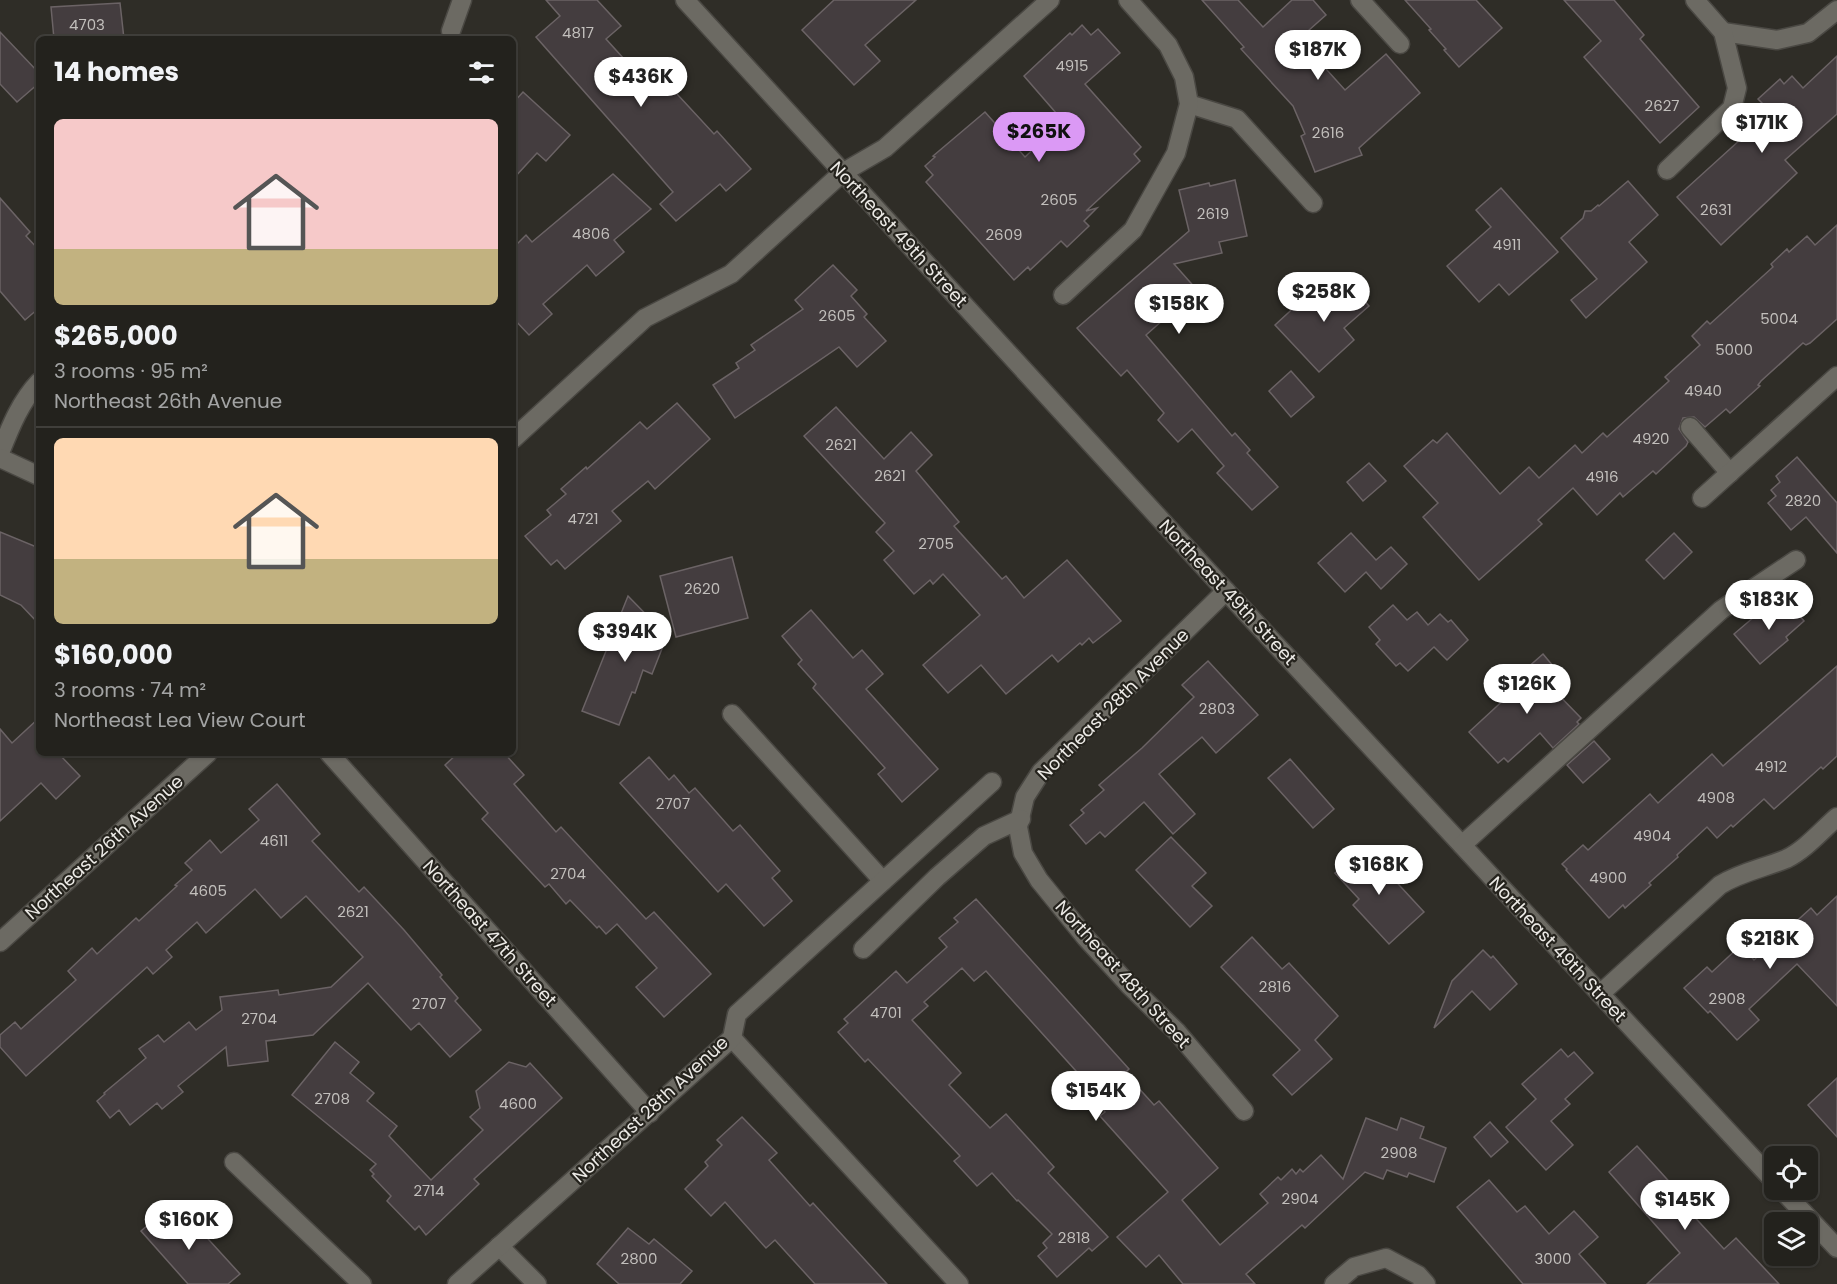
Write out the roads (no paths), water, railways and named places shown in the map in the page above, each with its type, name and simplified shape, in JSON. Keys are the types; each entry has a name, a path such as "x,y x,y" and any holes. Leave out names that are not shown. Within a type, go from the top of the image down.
{"street":[{"path":"451,32 462,0"},
{"name":"Northeast 49th Street","path":"685,0 1226,591 1764,1170"},
{"path":"516,436 645,318 731,274 842,172 885,148 1050,0"},
{"path":"1063,295 1133,230 1176,153 1189,104 1184,77 1168,45 1128,0"},
{"path":"1360,0 1400,44"},
{"path":"1667,170 1732,108 1737,88 1723,32 1695,0"},
{"path":"1723,32 1777,40 1808,33 1837,10"},
{"path":"1189,104 1237,119 1313,203"},
{"path":"1702,498 1837,376"},
{"path":"0,453 13,422 30,391 36,385"},
{"path":"1690,428 1730,472"},
{"path":"0,458 36,475"},
{"path":"1462,845 1721,610 1796,560"},
{"name":"Northeast 28th Avenue","path":"1019,823 1025,797 1041,772 1226,591"},
{"path":"732,714 883,881"},
{"name":"Northeast 26th Avenue","path":"0,942 205,756"},
{"name":"Northeast 47th Street","path":"332,756 650,1113"},
{"name":"Northeast 28th Avenue","path":"457,1284 732,1038 737,1014 992,782"},
{"path":"1600,993 1720,885 1733,877 1786,859 1837,817"},
{"path":"863,949 937,877 984,836 1019,823"},
{"name":"Northeast 48th Street","path":"1019,823 1023,853 1039,880 1086,938 1177,1032 1244,1111"},
{"path":"732,1038 959,1284"},
{"path":"234,1162 362,1284"},
{"path":"1791,1200 1837,1248"},
{"path":"499,1246 537,1284"},
{"path":"1334,1284 1354,1267 1386,1258 1418,1275 1426,1284"}]}
